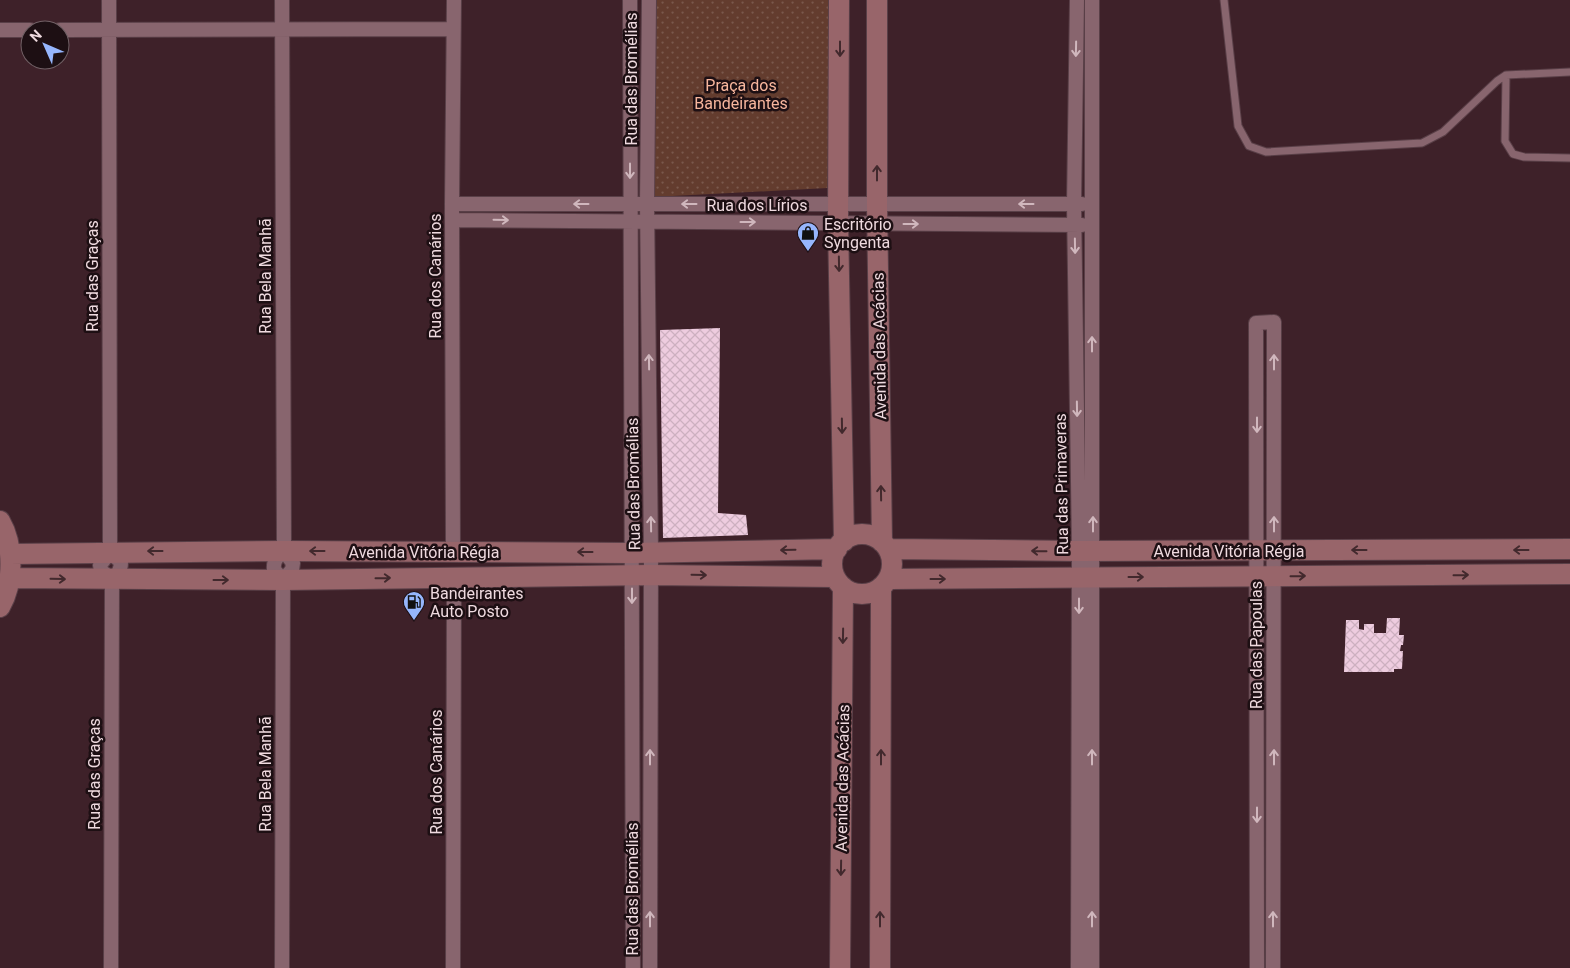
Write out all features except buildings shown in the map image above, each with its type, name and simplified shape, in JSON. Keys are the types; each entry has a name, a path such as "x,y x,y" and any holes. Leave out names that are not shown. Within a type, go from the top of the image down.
{"street":[{"name":"Rua das Graças","path":"109,0 110,552 121,562 118,574 112,580 111,968"},
{"name":"Rua Bela Manhã","path":"282,0 284,551 293,563 292,570 283,580 282,968"},
{"name":"Rua dos Canários","path":"453,968 454,577 461,572 464,566 464,561 453,552 452,204 454,0"},
{"name":"Rua das Bromélias","path":"630,0 630,222 642,552"},
{"name":"Rua das Bromélias","path":"633,968 642,552 649,0"},
{"path":"839,0 841,545"},
{"name":"Avenida das Acácias","path":"877,0 877,214 885,545"},
{"name":"Rua das Primaveras","path":"1077,0 1074,225 1086,551"},
{"name":"Rua das Primaveras","path":"1092,0 1092,225 1086,551 1092,968"},
{"path":"70,30 454,29"},
{"path":"0,30 20,30"},
{"name":"Rua dos Lírios","path":"452,204 647,204 1092,225"},
{"name":"Rua dos Lírios","path":"452,220 647,222 1092,204"},
{"name":"Rua das Papoulas","path":"1266,550 1256,324 1274,322 1266,550 1273,968"},
{"path":"0,521 10,554 10,578 0,607"},
{"path":"880,968 885,583 892,567 892,558 885,545 874,537 857,534 841,545 833,558 833,568 839,582 851,592 859,594 867,594 885,583"},
{"name":"Avenida Vitória Régia","path":"10,554 284,551 642,552 841,545"},
{"name":"Avenida Vitória Régia","path":"885,545 1086,551 1570,550"},
{"name":"Avenida Vitória Régia","path":"885,583 1086,578 1570,574"},
{"name":"Rua das Bromélias","path":"641,575 650,968"},
{"name":"Avenida Vitória Régia","path":"10,578 283,580 641,575 839,582"},
{"name":"Rua das Papoulas","path":"1257,968 1266,576"},
{"name":"Rua das Primaveras","path":"1078,968 1086,578"},
{"name":"Avenida das Acácias","path":"839,582 840,968"}],"lane":[{"path":"1224,0 1238,126 1249,146 1266,152 1422,144 1443,132 1497,81 1506,75 1570,72"},
{"path":"1506,75 1505,140 1513,154 1524,157 1570,158"}],"green space":[{"name":"Praça dos Bandeirantes","path":"654,0 828,0 828,188 653,197"}],"place":[{"name":"Escritório Syngenta","path":"808,252"},
{"name":"Bandeirantes Auto Posto","path":"414,621"}]}
